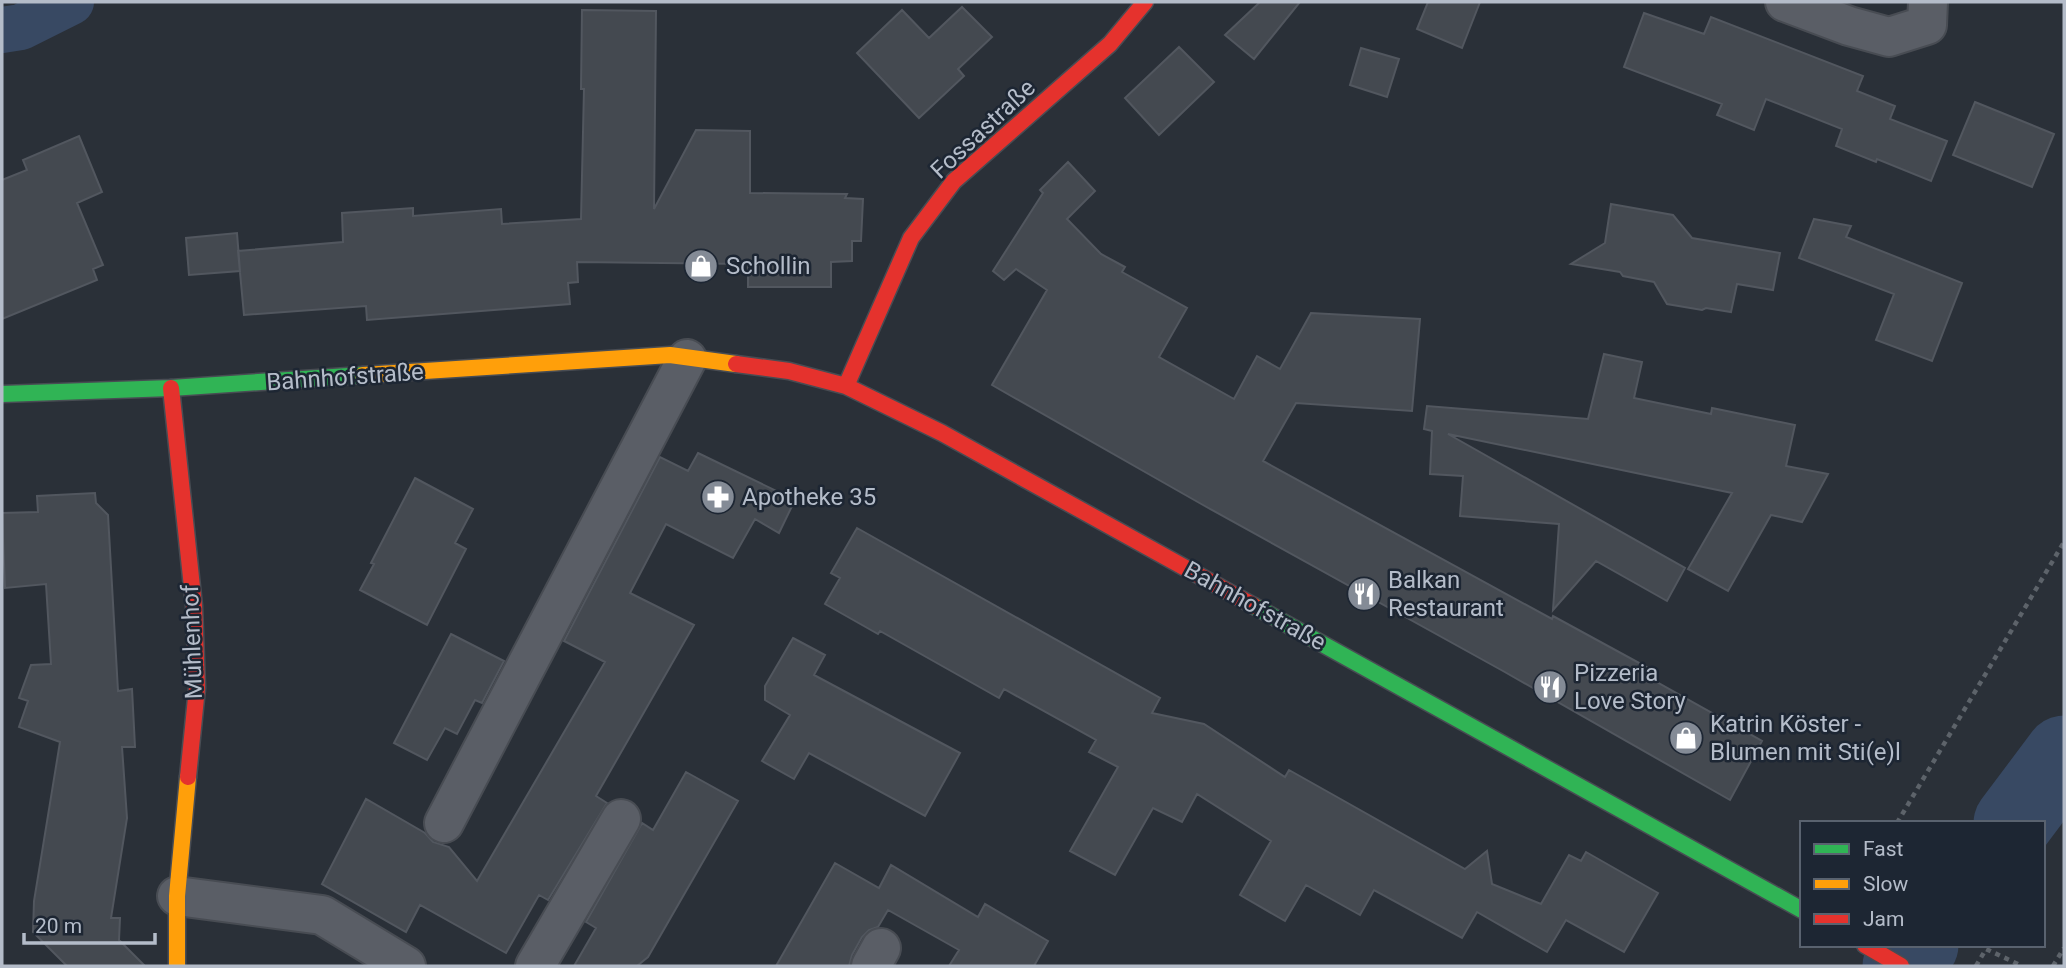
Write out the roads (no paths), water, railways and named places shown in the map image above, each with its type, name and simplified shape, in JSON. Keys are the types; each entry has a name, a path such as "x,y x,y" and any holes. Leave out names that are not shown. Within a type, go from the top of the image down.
{"street":[{"name":"Fossastraße","path":"846,386 911,238 954,181 1111,44 1145,2"},
{"path":"1785,2 1849,26 1889,37 1927,25 1928,2"},
{"name":"Bahnhofstraße","path":"2,394 171,388 670,355 789,371 846,386 942,433 1800,909"},
{"path":"444,823 687,359"},
{"name":"Mühlenhof","path":"171,388 194,606 197,688 177,896 177,966"},
{"path":"535,966 621,820"},
{"path":"177,896 322,915 406,966"},
{"path":"1868,947 1901,966"}],"waterway":[{"path":"2,30 21,27 71,2"},
{"path":"2014,821 2064,755"},
{"path":"1902,966 1917,947"}],"place":[{"name":"Schollin","path":"701,266"},
{"name":"Apotheke 35","path":"718,497"},
{"name":"Balkan Restaurant","path":"1364,594"},
{"name":"Pizzeria Love Story","path":"1550,687"},
{"name":"Katrin Köster - Blumen mit Sti(e)l","path":"1686,738"}]}
